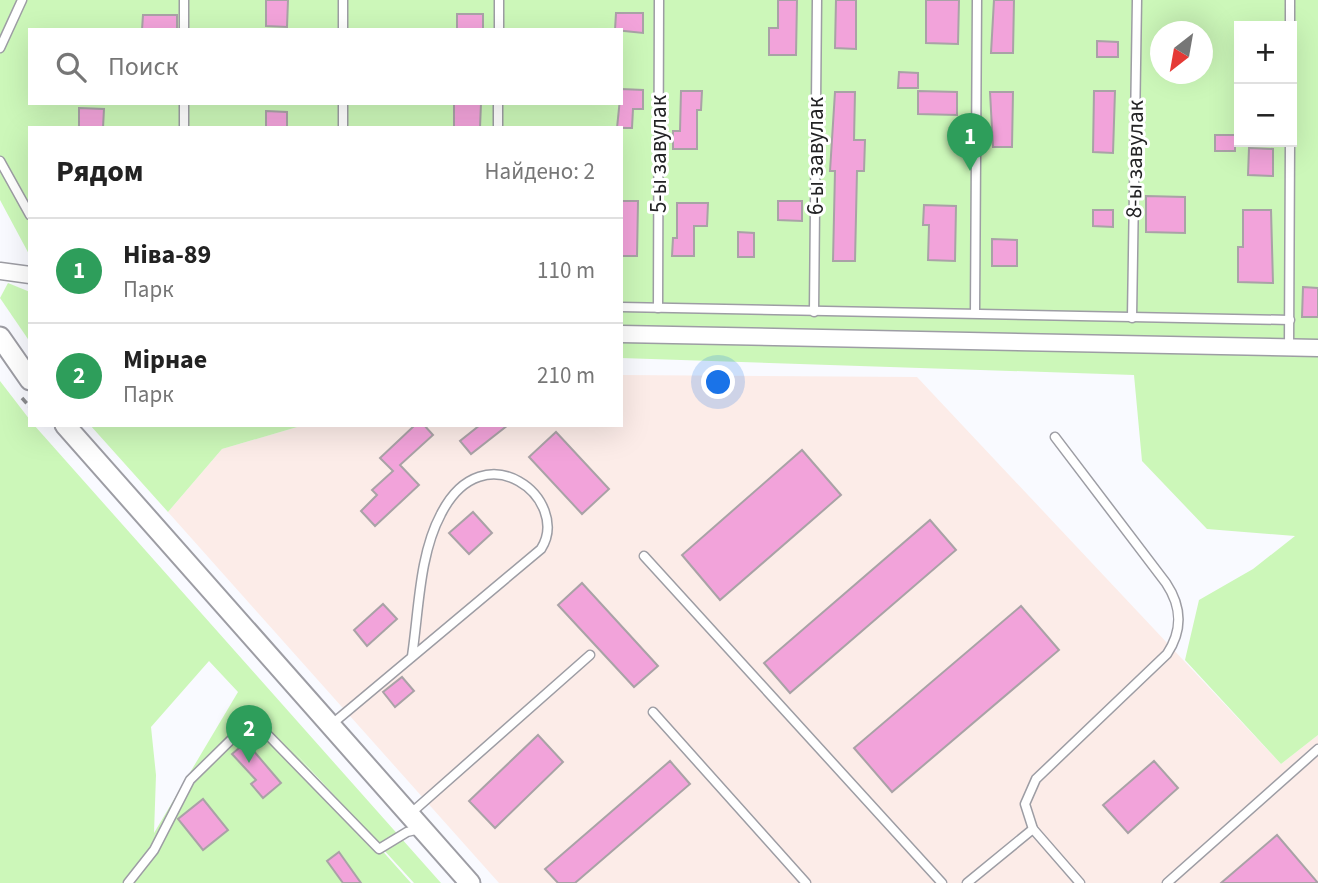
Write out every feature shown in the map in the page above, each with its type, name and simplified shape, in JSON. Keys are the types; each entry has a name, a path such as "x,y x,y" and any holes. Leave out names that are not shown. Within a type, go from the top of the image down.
{"street":[{"path":"0,271 28,275"},
{"path":"623,334 1318,348"},
{"path":"0,337 28,377"},
{"path":"71,429 471,883"}],"lane":[{"path":"0,48 22,0"},
{"path":"184,0 184,28"},
{"path":"343,0 343,28"},
{"path":"499,0 499,28"},
{"name":"5-ы завулак","path":"658,308 659,0"},
{"name":"6-ы завулак","path":"814,312 817,0"},
{"path":"975,313 977,0"},
{"name":"8-ы завулак","path":"1132,318 1137,0"},
{"path":"1290,0 1290,21"},
{"path":"184,105 184,126"},
{"path":"343,105 343,126"},
{"path":"498,105 498,126"},
{"path":"1289,348 1290,147"},
{"path":"0,161 28,211"},
{"path":"623,307 1290,320"},
{"path":"1055,436 1166,583 1178,606 1179,618 1173,645 1167,654 1036,779 1025,804 1033,829 1080,883"},
{"path":"332,724 534,556 546,541 549,531 545,510 522,485 509,476 494,472 477,475 456,493 440,515 427,557 412,656"},
{"path":"644,555 942,883"},
{"path":"128,883 154,850 190,780 245,726 264,731 379,849 407,832 590,655"},
{"path":"653,712 806,883"},
{"path":"1167,883 1318,749"},
{"path":"967,883 1033,829"}],"shaded area":[{"path":"623,375 917,377 1281,764 1318,735 1318,883 499,883 168,512 222,449 297,427 623,427"}],"green space":[{"path":"0,0 1318,0 1318,735 1281,764 1185,660 1199,600 1253,569 1295,536 1207,529 1142,461 1134,375 623,358 623,126 28,126 28,252 0,200"},
{"path":"8,283 28,291 28,339 0,298"},
{"path":"0,381 28,417 28,427 36,427 441,883 414,883 289,746 411,883 0,883","holes":["209,661 238,692 154,833 156,775 151,727"]},
{"path":"92,427 297,427 222,449 168,512"}],"building":[{"path":"266,0 288,0 287,27 266,26"},
{"path":"778,0 797,0 796,55 769,55 769,28 778,28"},
{"path":"836,0 856,0 856,49 835,48"},
{"path":"926,0 959,0 958,44 926,43"},
{"path":"994,0 1014,0 1013,53 991,53"},
{"path":"616,13 643,13 643,33 615,28"},
{"path":"457,14 483,14 483,28 457,28"},
{"path":"143,15 177,15 177,28 142,28"},
{"path":"1097,41 1118,42 1118,57 1097,57"},
{"path":"899,72 918,73 918,88 898,88"},
{"path":"623,89 643,90 643,109 633,109 632,128 617,126 619,105 623,105"},
{"path":"681,91 702,91 701,110 697,110 697,149 673,149 673,131 680,131"},
{"path":"918,91 957,92 957,115 918,114"},
{"path":"1094,91 1115,91 1113,153 1093,152"},
{"path":"835,92 855,92 854,140 865,140 864,171 857,171 855,261 833,261 835,171 830,171"},
{"path":"990,92 1013,92 1012,147 993,147"},
{"path":"454,105 481,105 480,126 454,126"},
{"path":"79,108 104,109 103,126 79,126"},
{"path":"266,111 287,112 287,126 266,126"},
{"path":"1215,135 1234,135 1235,151 1215,151"},
{"path":"1249,148 1273,149 1273,176 1248,175"},
{"path":"1146,196 1185,197 1185,233 1146,232"},
{"path":"623,201 638,201 637,256 623,256"},
{"path":"778,201 802,201 802,221 778,220"},
{"path":"677,203 708,203 707,226 694,226 694,256 672,256 673,238 677,238"},
{"path":"924,205 956,206 955,261 928,260 929,225 923,225"},
{"path":"1093,210 1113,210 1113,227 1093,226"},
{"path":"1243,210 1271,210 1273,283 1238,282 1238,247 1243,247"},
{"path":"738,232 754,233 754,257 738,257"},
{"path":"992,239 1017,240 1017,266 992,266"},
{"path":"1303,287 1318,288 1318,317 1302,317"},
{"path":"413,427 426,427 433,435 400,465 419,485 375,526 361,511 377,495 372,490 393,471 380,458"},
{"path":"478,427 505,427 471,454 460,441"},
{"path":"556,432 609,489 582,514 529,457"},
{"path":"802,450 841,495 720,600 682,555"},
{"path":"473,512 492,533 469,554 449,533"},
{"path":"930,520 956,550 790,693 764,663"},
{"path":"582,583 658,666 634,687 558,605"},
{"path":"383,604 397,619 367,646 354,630"},
{"path":"1021,606 1059,650 892,792 854,748"},
{"path":"402,677 414,691 395,707 383,692"},
{"path":"538,735 563,762 495,828 469,801"},
{"path":"246,742 281,783 263,798 251,784 256,780 232,754"},
{"path":"670,761 690,784 575,883 558,883 545,869"},
{"path":"1154,761 1178,788 1128,833 1103,805"},
{"path":"203,799 228,830 203,850 178,819"},
{"path":"1277,835 1318,883 1221,883"},
{"path":"339,852 361,883 343,883 327,861"}],"place":[{"name":"Ніва-89","path":"970,171"},
{"name":"Мірнае","path":"249,763"}]}
